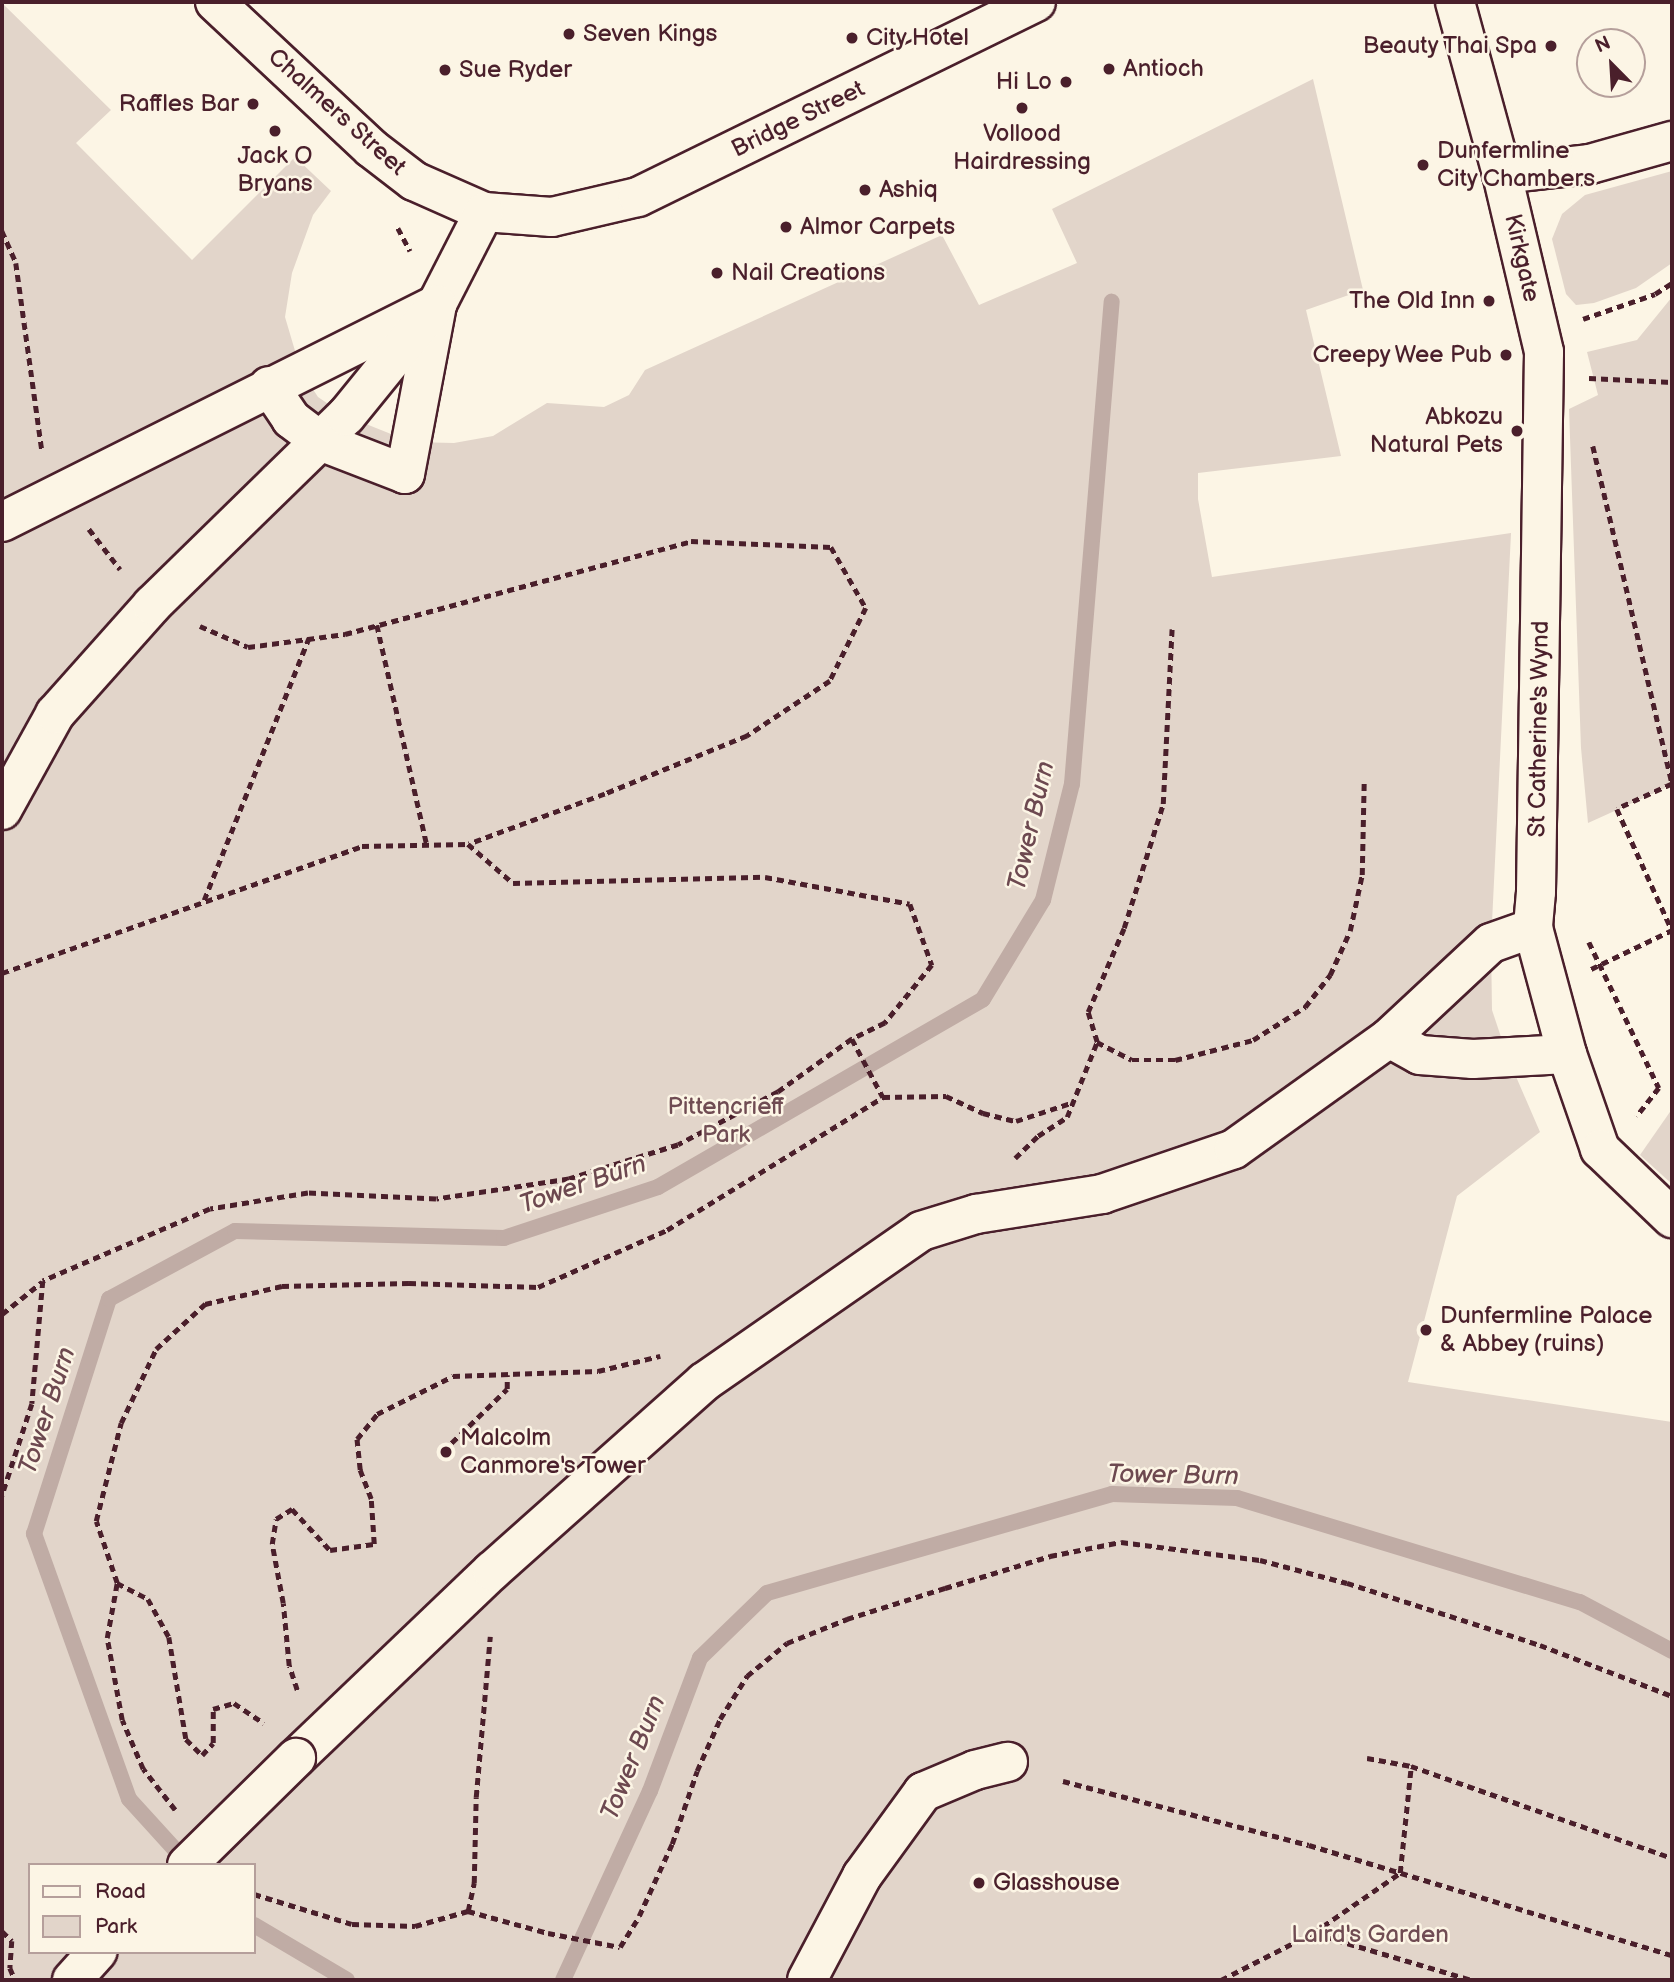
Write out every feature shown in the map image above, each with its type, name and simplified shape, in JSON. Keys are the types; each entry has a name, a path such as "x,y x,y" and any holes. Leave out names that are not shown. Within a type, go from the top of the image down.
{"street":[{"name":"Chalmers Street","path":"215,2 370,148 414,181 484,212 552,217"},
{"name":"Bridge Street","path":"552,217 638,197 1037,2"},
{"name":"Kirkgate","path":"1455,2 1502,174 1542,343"},
{"path":"1502,174 1590,164 1672,141"},
{"path":"2,810 55,714 152,605 346,416 438,304 484,212"},
{"path":"2,522 269,386 438,304"},
{"path":"269,386 291,419 320,441 405,474 438,304"},
{"name":"St Catherine's Wynd","path":"1542,343 1536,892 1533,928 1567,1055 1600,1149 1672,1218"},
{"path":"189,1863 492,1571 704,1382 921,1231 976,1214 1102,1194 1234,1149 1389,1038 1491,943 1533,928"},
{"path":"1389,1038 1420,1055 1473,1059 1567,1055"},
{"path":"807,1980 862,1876 923,1792 975,1770 1008,1762"}],"path":[{"path":"2,232 16,263 31,348 40,444 61,492 152,605 248,647 377,625 691,541 831,547 866,608 830,681 747,736 606,794 468,844 362,846 2,973"},
{"path":"1542,343 1654,294 1672,283"},
{"path":"1584,378 1672,382"},
{"path":"1592,443 1672,784 1617,809 1672,930 1611,960"},
{"path":"377,625 427,845"},
{"path":"180,1817 143,1769 122,1720 107,1638 117,1583 96,1521 121,1423 156,1349 205,1304 282,1286 409,1283 538,1287 667,1230 883,1097 946,1096 983,1113 1016,1121 1071,1103 1097,1042 1088,1012 1124,928 1163,804 1172,629"},
{"path":"204,901 309,638"},
{"path":"1097,1042 1132,1060 1175,1060 1253,1040 1305,1007 1330,975 1350,931 1362,875 1364,780"},
{"path":"2,1314 43,1281 210,1209 308,1193 436,1199 569,1179 678,1145 778,1091 852,1039 885,1023 932,965 910,904 765,877 513,883 468,844"},
{"path":"1588,940 1659,1088 1608,1156"},
{"path":"852,1039 883,1097"},
{"path":"2,1496 32,1404 43,1281"},
{"path":"117,1583 148,1600 169,1637 186,1739 202,1755 213,1743 213,1709 234,1703 290,1744 312,1743 289,1666 283,1603 272,1544 276,1519 292,1509 330,1550 374,1544 371,1499 360,1471 357,1439 377,1414 453,1376 507,1375 507,1389 443,1451"},
{"path":"256,1895 352,1924 415,1926 468,1911 548,1933 620,1947 639,1916 672,1844 697,1771 720,1719 747,1676 787,1643 835,1624 1051,1556 1121,1542 1260,1560 1347,1583 1540,1645 1672,1696"},
{"path":"468,1911 474,1882 481,1727 490,1657 492,1571"},
{"path":"1367,1758 1411,1766 1672,1858"},
{"path":"1221,1980 1313,1933 1400,1873 1411,1766"},
{"path":"1063,1781 1309,1845 1672,1955"},
{"path":"2,1931 12,1941 9,1968 15,1980"},
{"path":"1313,1933 1472,1980"}],"green space":[{"name":"Pittencrieff Park","path":"2,3 111,110 76,143 192,260 295,157 331,191 313,215 292,273 285,317 301,371 318,397 346,416 411,442 454,443 493,436 547,403 604,407 629,395 645,370 942,235 979,305 1077,263 1052,209 1313,79 1363,290 1306,310 1341,456 1198,473 1198,499 1212,577 1511,533 1491,943 1492,1010 1508,1058 1540,1132 1457,1196 1408,1382 1672,1422 1672,1980 2,1980"},
{"path":"1672,171 1672,263 1636,288 1594,303 1576,305 1566,294 1552,239 1562,214 1585,195"},
{"path":"1672,297 1672,785 1588,823 1581,748 1569,409 1598,395 1587,352 1637,340"},
{"path":"1672,1109 1672,1184 1640,1155"}],"waterway":[{"name":"Tower Burn","path":"187,1863 129,1799 34,1534 109,1299 235,1231 504,1238 658,1187 983,999 1043,900 1072,784 1112,302"},
{"name":"Tower Burn","path":"563,1980 650,1791 700,1658 767,1593 1112,1494 1237,1498 1580,1602 1672,1651"},
{"name":"Tower Burn","path":"256,1926 347,1980"}],"place":[{"name":"Seven Kings","path":"569,34"},
{"name":"City Hotel","path":"852,38"},
{"name":"Beauty Thai Spa","path":"1551,46"},
{"name":"Antioch","path":"1109,69"},
{"name":"Sue Ryder","path":"445,70"},
{"name":"Hi Lo","path":"1066,82"},
{"name":"Raffles Bar","path":"253,104"},
{"name":"Vollood Hairdressing","path":"1022,108"},
{"name":"Jack O Bryans","path":"275,131"},
{"name":"Dunfermline City Chambers","path":"1423,165"},
{"name":"Ashiq","path":"865,190"},
{"name":"Almor Carpets","path":"786,227"},
{"name":"Nail Creations","path":"717,273"},
{"name":"The Old Inn","path":"1489,301"},
{"name":"Creepy Wee Pub","path":"1506,355"},
{"name":"Abkozu Natural Pets","path":"1517,431"},
{"name":"Dunfermline Palace & Abbey (ruins)","path":"1426,1330"},
{"name":"Malcolm Canmore's Tower","path":"446,1452"},
{"name":"Glasshouse","path":"979,1883"}],"park label":[{"name":"Laird's Garden","path":"1370,1935"}]}
